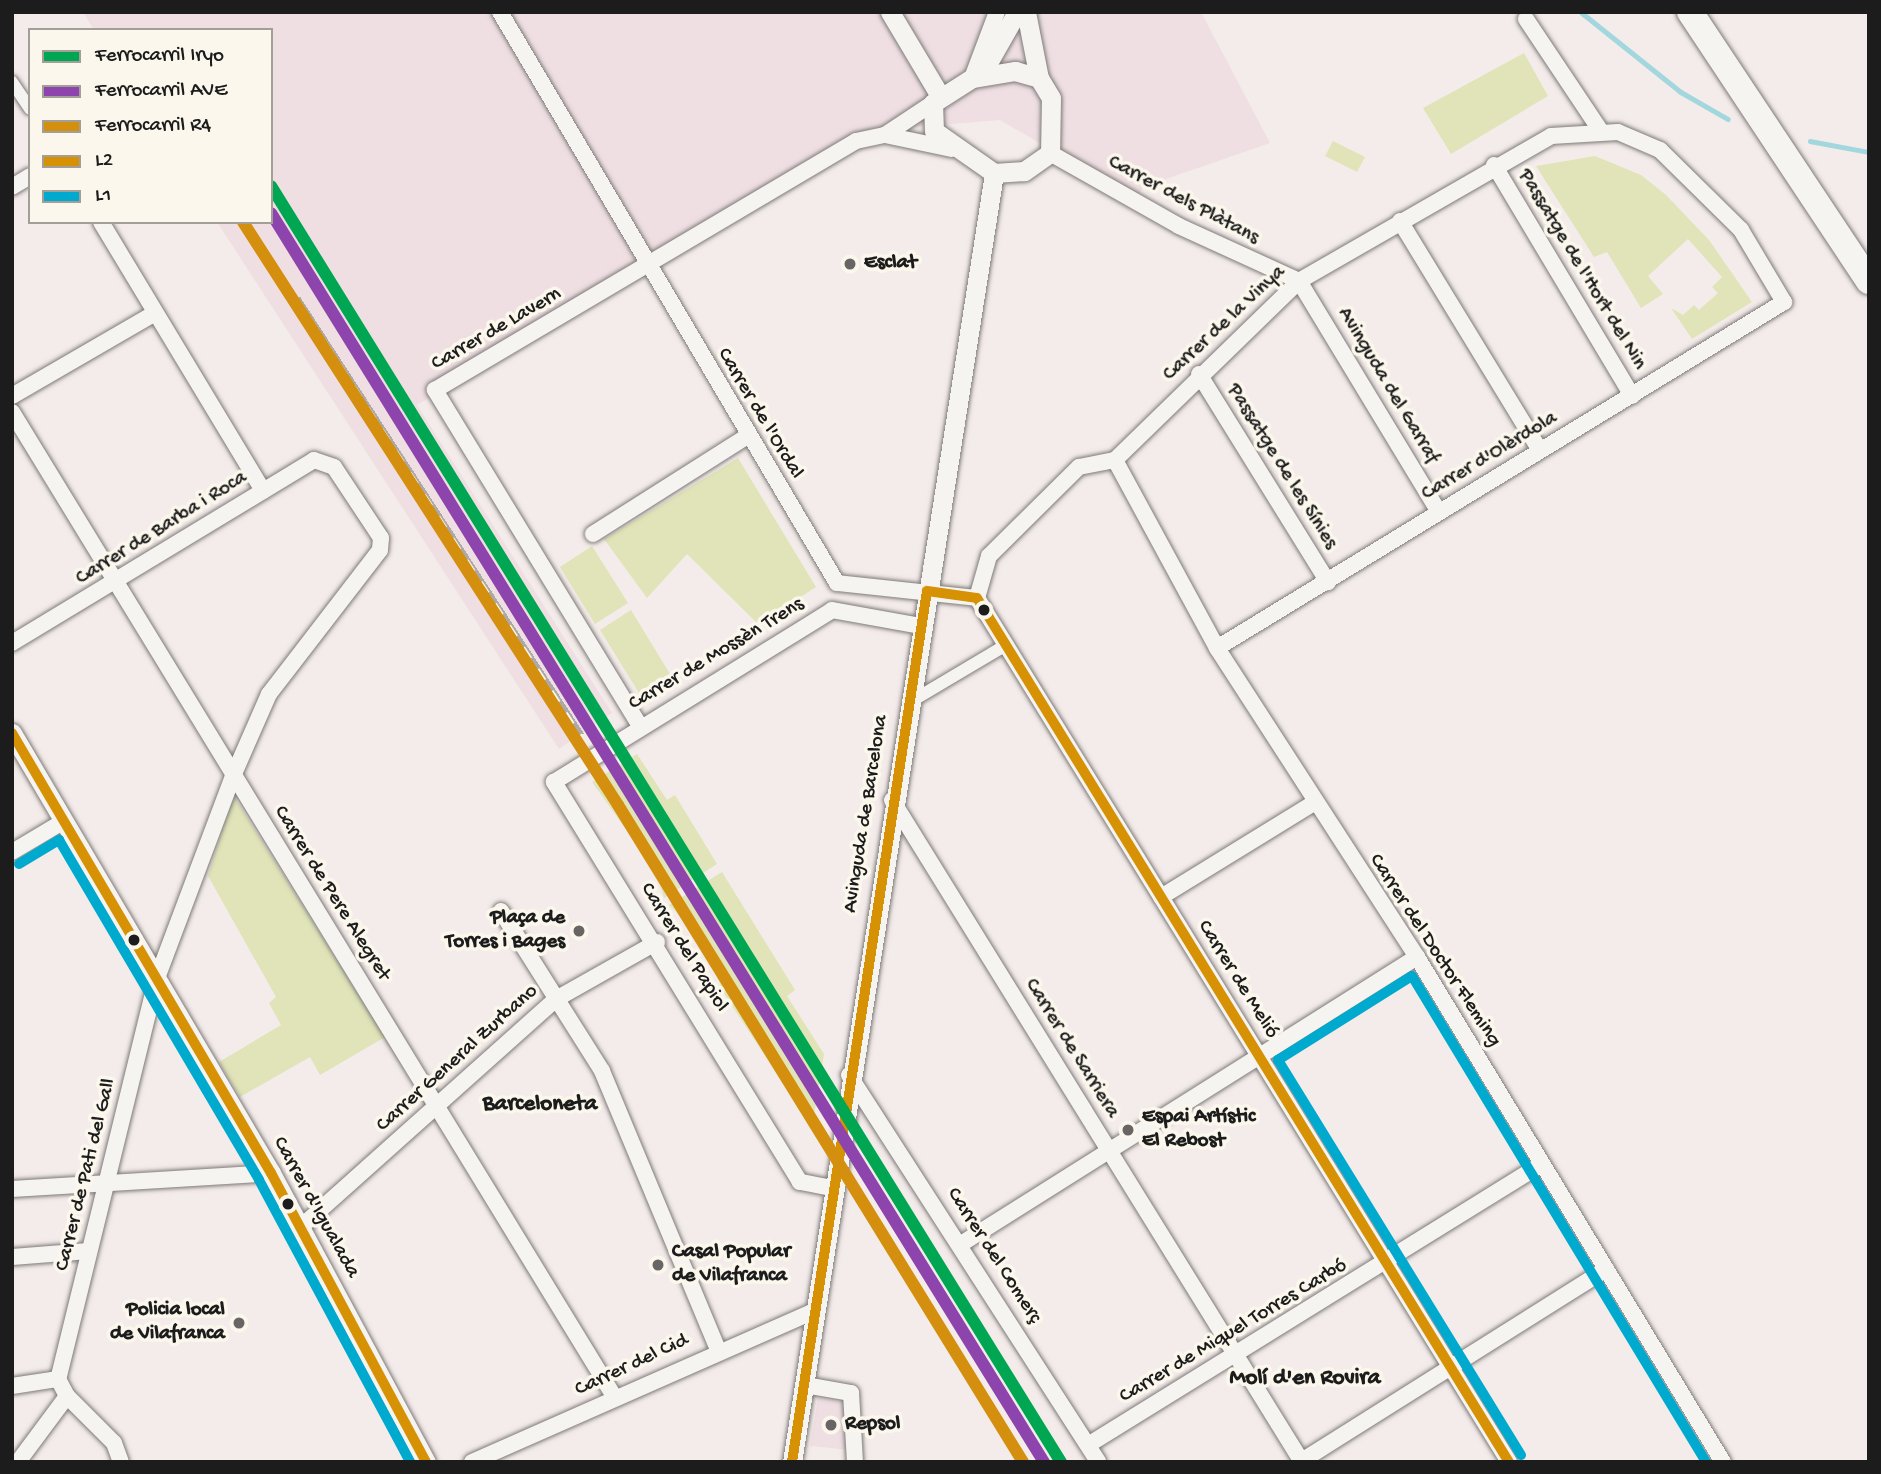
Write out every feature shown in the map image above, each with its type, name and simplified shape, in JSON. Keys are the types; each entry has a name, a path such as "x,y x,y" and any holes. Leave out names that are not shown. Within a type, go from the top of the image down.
{"highway":[{"path":"1690,12 1869,281"}],"street":[{"name":"Carrer de l'Ordal","path":"500,12 746,437 837,583"},
{"path":"890,12 937,99 934,131 952,149 994,173 1024,171 1050,153 1055,120 1037,75 1026,12"},
{"path":"977,77 997,12"},
{"path":"977,77 1017,12"},
{"path":"1037,75 1041,12"},
{"path":"1526,19 1600,130"},
{"path":"937,99 977,77 1016,71 1037,75"},
{"path":"12,82 28,106"},
{"name":"Carrer de Lavern","path":"640,726 435,390 856,141 885,135 937,99"},
{"name":"Carrer de la Vinya","path":"1115,460 1199,374 1299,281 1494,165 1551,136 1600,130"},
{"name":"Carrer d'Olèrdola","path":"1217,648 1784,302 1741,230 1660,149 1600,130"},
{"name":"Carrer de Lavern","path":"885,135 952,149"},
{"name":"Carrer dels Plàtans","path":"1050,153 1179,226 1299,281"},
{"name":"Passatge de l'Hort del Nin","path":"1494,165 1632,396"},
{"name":"Avinguda de Barcelona","path":"792,1462 815,1338 812,1312 907,704 928,591 994,173"},
{"path":"12,187 28,177"},
{"path":"1400,222 1540,450"},
{"path":"101,224 263,491"},
{"name":"Avinguda del Garraf","path":"1299,281 1439,512"},
{"path":"12,396 155,313"},
{"name":"Passatge de les Sínies","path":"1199,374 1328,582"},
{"name":"Carrer de Pere Alegret","path":"12,412 615,1398"},
{"path":"593,534 746,437"},
{"name":"Carrer de Barba i Roca","path":"12,643 116,584 314,460 334,467 381,538"},
{"path":"837,583 977,598 998,547 1079,467 1115,460"},
{"name":"Carrer del Doctor Fleming","path":"1115,460 1217,648 1312,804 1417,957 1723,1462"},
{"name":"Carrer de Pati del Gall","path":"58,1379 89,1251 109,1183 156,981 233,776 269,694 380,550 381,538"},
{"name":"Carrer de Mossèn Trens","path":"832,610 837,583"},
{"name":"Carrer de Melió","path":"977,598 1509,1462"},
{"name":"Carrer de Mossèn Trens","path":"554,782 640,726 832,610 921,626"},
{"path":"907,704 1006,645"},
{"path":"12,733 64,821 12,852"},
{"name":"Carrer del Papiol","path":"554,782 657,942 800,1182 832,1188"},
{"name":"Carrer de Sarriera","path":"892,800 1301,1461"},
{"path":"1161,897 1312,804"},
{"name":"Carrer d'Igualada","path":"64,821 271,1173 426,1462"},
{"path":"501,911 602,1071 718,1349"},
{"name":"Carrer General Zurbano","path":"301,1227 556,999 657,942"},
{"path":"961,1244 1417,957"},
{"name":"Carrer del Comerç","path":"849,1075 961,1244 1098,1462"},
{"name":"Carrer de Miquel Torres Carbó","path":"1088,1445 1387,1264 1542,1164"},
{"path":"12,1189 271,1173"},
{"path":"12,1257 89,1251"},
{"path":"1301,1461 1606,1269"},
{"name":"Carrer del Cid","path":"472,1462 718,1349 812,1312"},
{"path":"12,1385 58,1379 66,1396 114,1443 121,1462"},
{"path":"806,1385 851,1393 855,1462"},
{"path":"18,1462 66,1396"}],"shaded area":[{"path":"83,12 1201,12 1270,143 1143,187 1137,199 1000,120 878,130 417,405 612,713 559,749 218,224 273,224 273,28 93,28"},
{"name":"Repsol","path":"818,1398 847,1403 851,1450 810,1446"}],"green space":[{"path":"1524,53 1548,96 1451,154 1423,108"},
{"path":"1333,141 1365,157 1357,172 1325,156"},
{"path":"1595,156 1641,175 1666,195 1709,240 1752,302 1692,339 1671,308 1683,315 1694,305 1699,310 1718,293 1712,287 1722,277 1688,239 1648,276 1663,294 1641,308 1607,252 1594,257 1536,166"},
{"path":"738,458 816,587 758,624 687,554 647,598 604,539"},
{"path":"592,546 628,603 595,624 560,567"},
{"path":"631,610 670,674 639,693 600,630"},
{"path":"637,754 667,800 675,795 717,864 664,898 655,870 592,782"},
{"path":"233,795 385,1037 320,1075 310,1057 240,1097 219,1062 281,1025 269,1003 276,997 208,876"},
{"path":"722,872 795,990 787,996 824,1054 812,1128 725,995 697,932 669,905"}],"waterway":[{"path":"1581,12 1681,92 1728,119"},
{"path":"1810,141 1869,152"}],"railway":[{"path":"297,298 581,735"}],"rail line":[{"name":"Iryo","path":"273,189 1061,1462"},
{"name":"AVE","path":"273,216 1044,1462"},
{"name":"R4","path":"244,224 618,805 1023,1462"}],"transit line":[{"name":"L2","path":"792,1462 927,591 977,598 1509,1462"},
{"name":"L2","path":"12,733 271,1173 426,1462"},
{"name":"L1","path":"19,864 59,840 259,1180 410,1462"},
{"name":"L1","path":"1521,1455 1278,1060 1412,976 1706,1462"}],"place":[{"name":"Esclat","path":"850,264"},
{"name":"Plaça de Torres i Bages","path":"579,931"},
{"name":"Espai Artístic El Rebost","path":"1128,1130"},
{"name":"Casal Popular de Vilafranca","path":"658,1265"},
{"name":"Policia local de Vilafranca","path":"239,1323"},
{"name":"Repsol","path":"831,1425"}],"district":[{"name":"Barceloneta","path":"540,1105"},
{"name":"Molí d'en Rovira","path":"1305,1379"}]}
